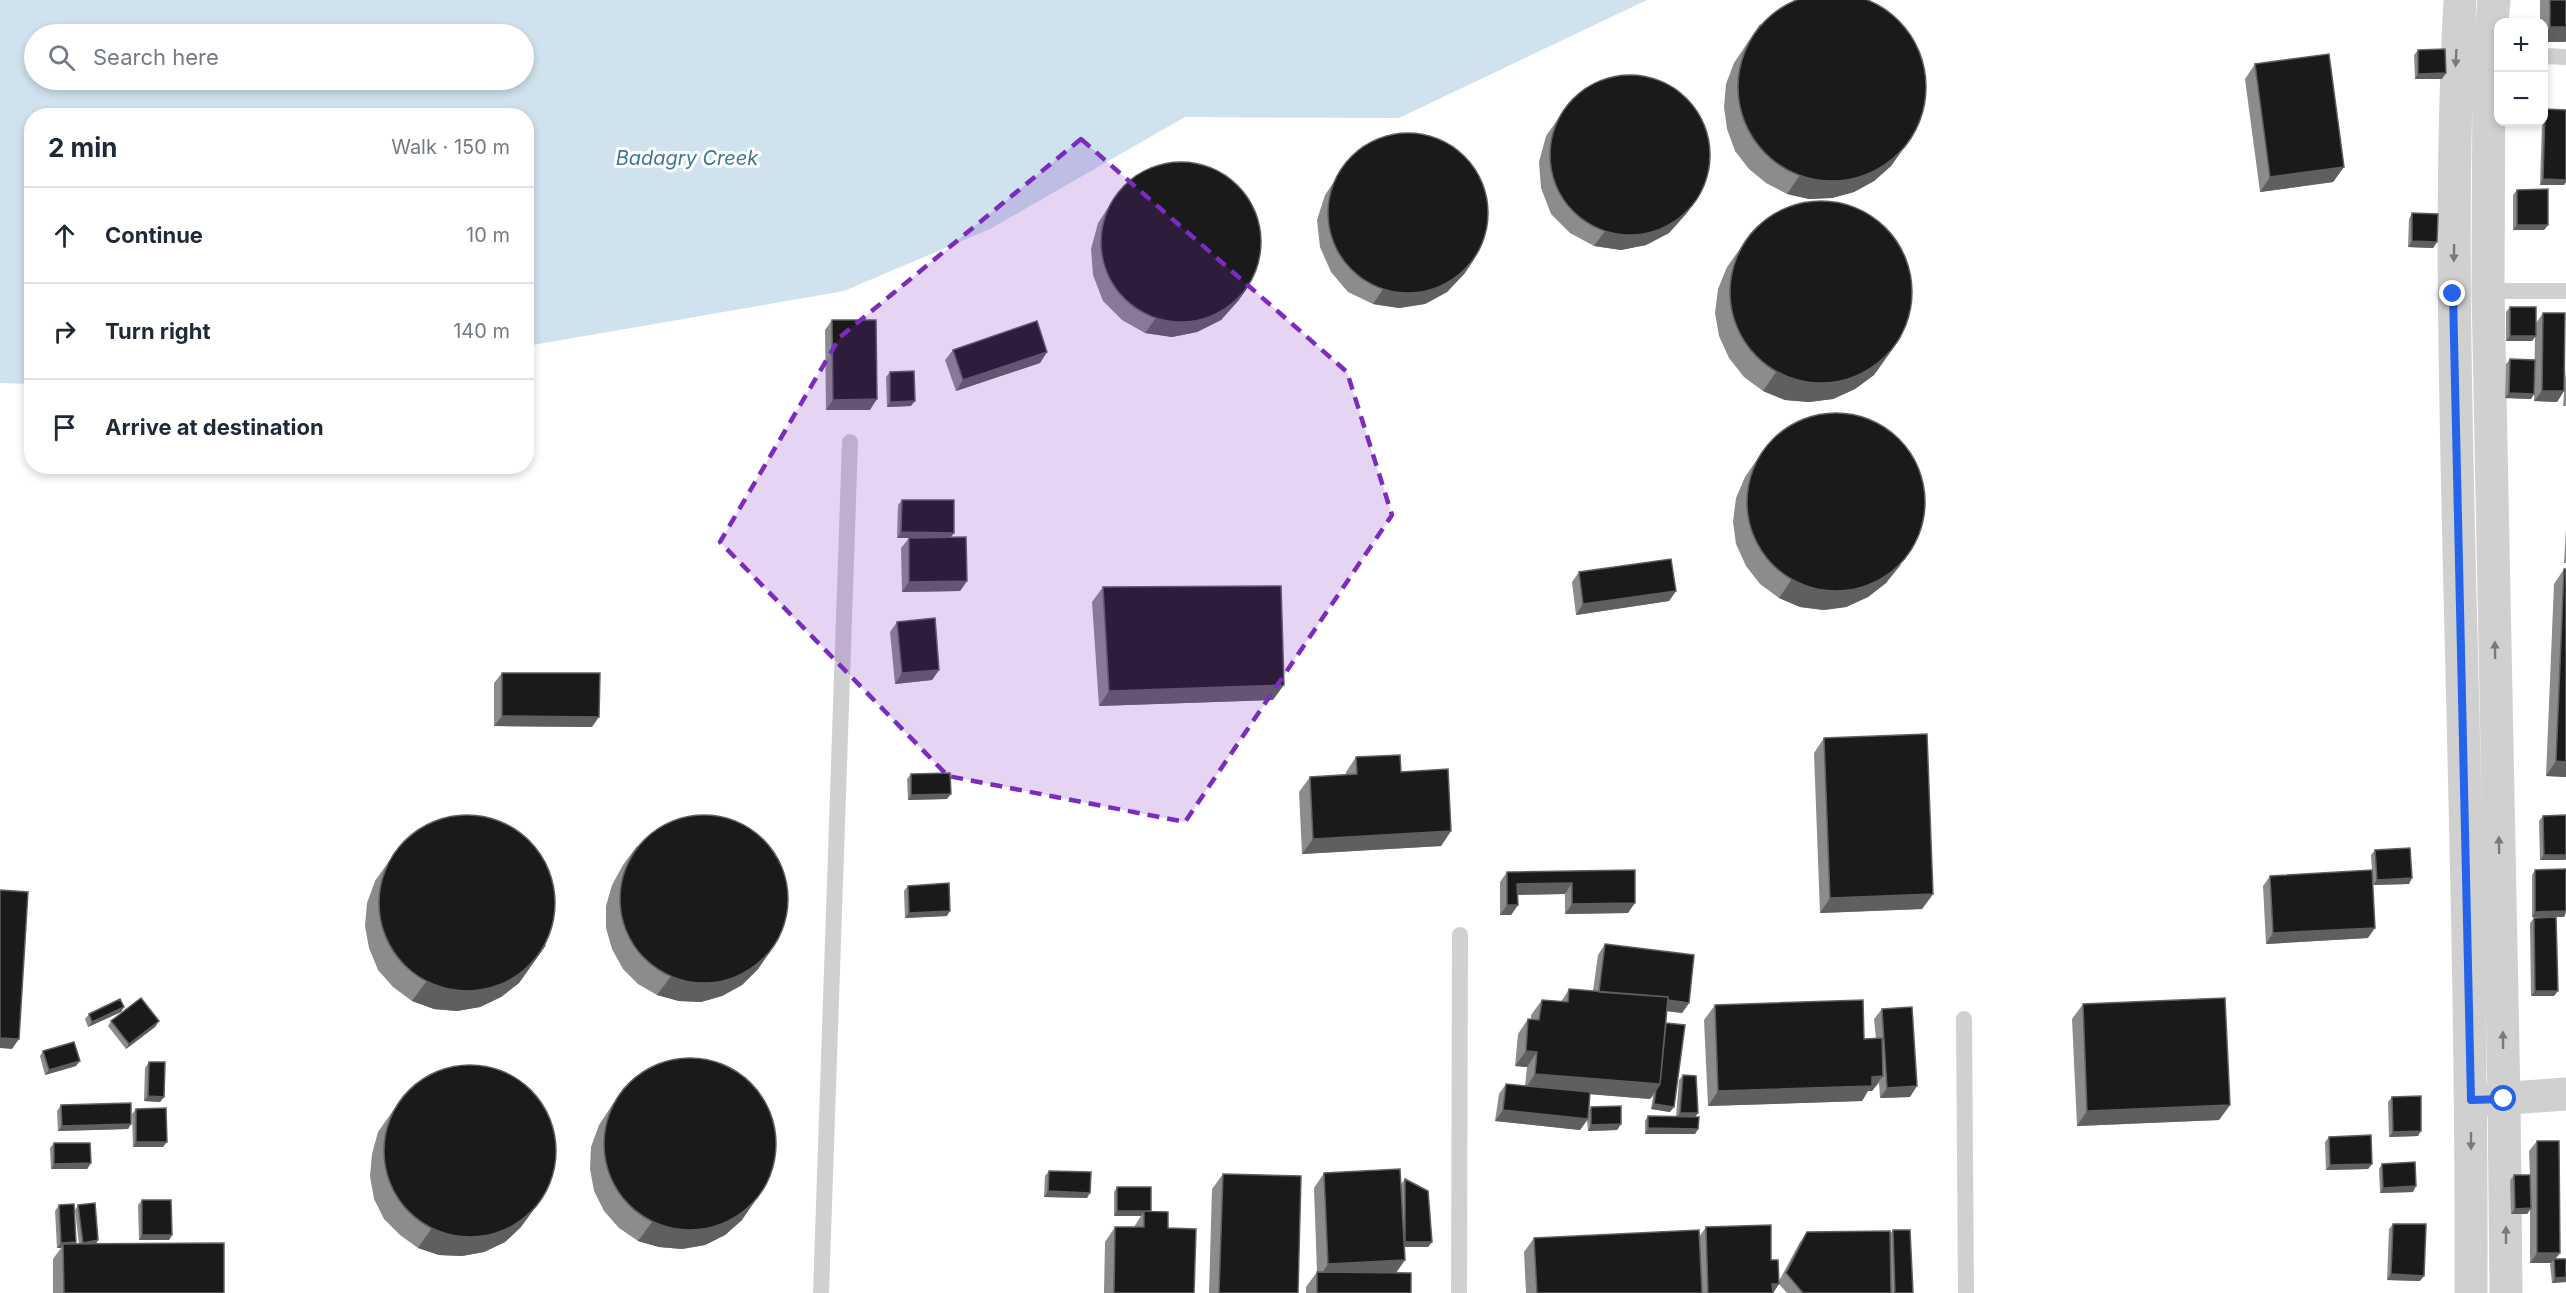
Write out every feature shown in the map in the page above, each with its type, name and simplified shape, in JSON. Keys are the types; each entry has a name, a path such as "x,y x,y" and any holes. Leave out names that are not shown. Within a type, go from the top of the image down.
{"street":[{"path":"2460,0 2456,67 2453,294 2471,1100 2471,1293"},
{"path":"2494,0 2494,18"},
{"path":"2494,55 2488,291 2506,1293"},
{"path":"2471,1100 2566,1094"}],"lane":[{"path":"2548,56 2566,57"},
{"path":"2488,291 2566,291"},
{"path":"821,1293 850,442"},
{"path":"1459,1293 1460,935"},
{"path":"1964,1019 1966,1293"}],"highlighted area":[{"path":"1081,139 1347,372 1392,515 1185,822 948,776 720,542 840,337"}],"water":[{"name":"Badagry Creek","path":"0,0 1647,0 1399,118 1185,117 990,229 844,291 534,345 534,108 24,108 24,384 0,383"}],"building":[{"path":"1800,-1 1864,-1 1884,9 1910,35 1922,60 1925,78 1922,114 1910,139 1898,153 1884,165 1859,177 1832,181 1805,177 1780,165 1766,153 1754,139 1742,114 1738,87 1742,60 1754,35 1780,9"},
{"path":"2550,0 2566,0 2566,27 2550,27"},
{"path":"2445,49 2446,73 2418,74 2418,50"},
{"path":"2329,54 2344,167 2270,177 2255,64"},
{"path":"1630,75 1660,81 1686,99 1704,125 1710,155 1704,185 1686,211 1660,229 1630,235 1600,229 1574,211 1556,185 1550,155 1556,125 1574,99 1600,81"},
{"path":"2548,109 2566,110 2566,180 2543,179 2545,126 2548,126"},
{"path":"1408,133 1438,139 1464,157 1482,183 1488,213 1482,243 1464,269 1438,287 1408,293 1378,287 1352,269 1334,243 1328,213 1334,183 1352,157 1378,139"},
{"path":"1181,162 1211,168 1237,186 1255,212 1261,242 1255,272 1237,298 1211,316 1181,322 1151,316 1125,298 1107,272 1101,242 1107,212 1125,186 1151,168"},
{"path":"2548,189 2548,225 2517,225 2517,190"},
{"path":"1821,201 1856,208 1872,216 1885,228 1897,241 1905,257 1912,292 1905,327 1897,343 1885,356 1872,368 1856,376 1821,383 1786,376 1770,368 1757,356 1745,343 1737,327 1730,292 1737,257 1745,241 1757,228 1770,216 1786,208"},
{"path":"2412,213 2438,214 2437,242 2412,241"},
{"path":"2510,307 2536,307 2536,336 2510,336"},
{"path":"2543,313 2565,313 2564,391 2542,391"},
{"path":"832,320 876,320 877,399 833,400"},
{"path":"1037,321 1047,352 963,380 953,350"},
{"path":"2510,359 2535,360 2534,394 2509,393"},
{"path":"914,371 915,401 890,402 890,372"},
{"path":"1836,413 1870,420 1899,439 1918,468 1925,502 1918,536 1899,565 1870,584 1836,591 1802,584 1773,565 1754,536 1747,502 1754,468 1773,439 1802,420"},
{"path":"902,500 954,500 954,533 901,532"},
{"path":"966,537 967,581 909,582 909,538"},
{"path":"1671,559 1676,591 1583,604 1579,572"},
{"path":"2564,569 2566,569 2566,762 2556,761"},
{"path":"1281,586 1284,685 1109,691 1103,587"},
{"path":"935,618 939,670 902,673 897,622"},
{"path":"502,673 600,673 599,717 502,716"},
{"path":"1927,734 1933,894 1830,898 1824,738"},
{"path":"1400,755 1401,772 1448,769 1451,831 1313,839 1310,777 1357,774 1356,757"},
{"path":"950,773 951,794 911,795 911,774"},
{"path":"467,815 484,816 501,821 529,841 549,869 554,886 554,920 549,937 529,965 501,985 484,990 467,991 450,990 433,985 405,965 385,937 380,920 379,903 380,886 385,869 405,841 433,821 450,816"},
{"path":"704,815 720,816 736,821 764,839 782,867 787,883 787,915 782,931 764,959 736,977 720,982 704,983 688,982 672,977 644,959 626,931 621,915 620,899 621,883 626,867 644,839 672,821 688,816"},
{"path":"2566,815 2566,855 2544,855 2543,816"},
{"path":"2410,848 2412,878 2377,880 2375,850"},
{"path":"2566,869 2566,911 2535,912 2535,870"},
{"path":"1635,870 1635,903 1572,904 1572,883 1517,884 1518,905 1507,905 1507,872"},
{"path":"2372,870 2375,928 2273,933 2270,876"},
{"path":"949,883 950,911 909,913 908,886"},
{"path":"0,890 28,892 19,1039 0,1038"},
{"path":"2556,917 2558,991 2535,991 2534,918"},
{"path":"1605,944 1694,955 1689,1003 1668,1000 1668,997 1599,992"},
{"path":"1569,989 1668,997 1660,1084 1535,1074 1537,1052 1526,1051 1528,1019 1539,1020 1542,1000 1568,1002"},
{"path":"141,998 159,1021 129,1044 111,1021"},
{"path":"2225,998 2230,1105 2087,1111 2083,1004"},
{"path":"120,999 124,1007 92,1022 89,1014"},
{"path":"1863,1000 1864,1039 1882,1038 1883,1076 1872,1077 1872,1086 1718,1091 1715,1005"},
{"path":"1912,1007 1917,1086 1887,1088 1882,1009"},
{"path":"1666,1023 1685,1025 1674,1107 1654,1104 1656,1090 1660,1084"},
{"path":"74,1042 80,1061 49,1070 43,1051"},
{"path":"690,1058 723,1065 751,1083 769,1111 776,1144 769,1177 751,1205 723,1223 690,1230 657,1223 629,1205 611,1177 604,1144 611,1111 629,1083 657,1065"},
{"path":"149,1062 165,1062 164,1097 148,1096"},
{"path":"470,1065 503,1072 531,1090 549,1118 556,1151 549,1184 531,1212 503,1230 470,1237 437,1230 409,1212 391,1184 384,1151 391,1118 409,1090 437,1072"},
{"path":"1683,1075 1696,1076 1698,1113 1680,1113"},
{"path":"1506,1084 1590,1092 1588,1119 1503,1110"},
{"path":"2421,1096 2421,1131 2393,1132 2392,1097"},
{"path":"131,1103 131,1124 62,1126 61,1105"},
{"path":"1621,1106 1621,1124 1591,1125 1591,1107"},
{"path":"166,1108 167,1142 136,1142 136,1109"},
{"path":"1648,1116 1699,1117 1698,1129 1648,1128"},
{"path":"2371,1135 2372,1164 2330,1165 2329,1137"},
{"path":"2537,1141 2559,1141 2560,1253 2537,1253"},
{"path":"54,1143 90,1143 91,1163 54,1164"},
{"path":"2415,1162 2416,1186 2383,1188 2382,1164"},
{"path":"1400,1169 1405,1260 1328,1264 1324,1173"},
{"path":"1049,1171 1091,1172 1090,1193 1048,1191"},
{"path":"1223,1174 1301,1176 1298,1293 1219,1293"},
{"path":"2514,1175 2530,1175 2531,1208 2515,1209"},
{"path":"1405,1179 1428,1191 1432,1242 1405,1242"},
{"path":"1117,1187 1151,1187 1151,1211 1117,1211"},
{"path":"142,1200 171,1200 172,1235 142,1235"},
{"path":"95,1203 98,1240 83,1243 78,1205"},
{"path":"74,1204 76,1242 61,1243 59,1205"},
{"path":"1144,1211 1168,1212 1168,1228 1196,1229 1194,1293 1114,1293 1115,1227 1144,1227"},
{"path":"2393,1224 2426,1224 2424,1276 2391,1274"},
{"path":"1771,1225 1771,1260 1778,1260 1779,1284 1772,1284 1773,1293 1708,1293 1706,1227"},
{"path":"1699,1230 1702,1293 1537,1293 1534,1238"},
{"path":"1893,1230 1910,1230 1913,1293 1895,1293"},
{"path":"1890,1231 1891,1293 1803,1293 1786,1273 1807,1232"},
{"path":"224,1243 224,1293 64,1293 63,1244"},
{"path":"2554,1259 2566,1259 2566,1277 2555,1278"},
{"path":"1317,1272 1411,1273 1411,1293 1317,1293"}],"route":[{"path":"2453,294 2471,1100 2504,1099"}]}
